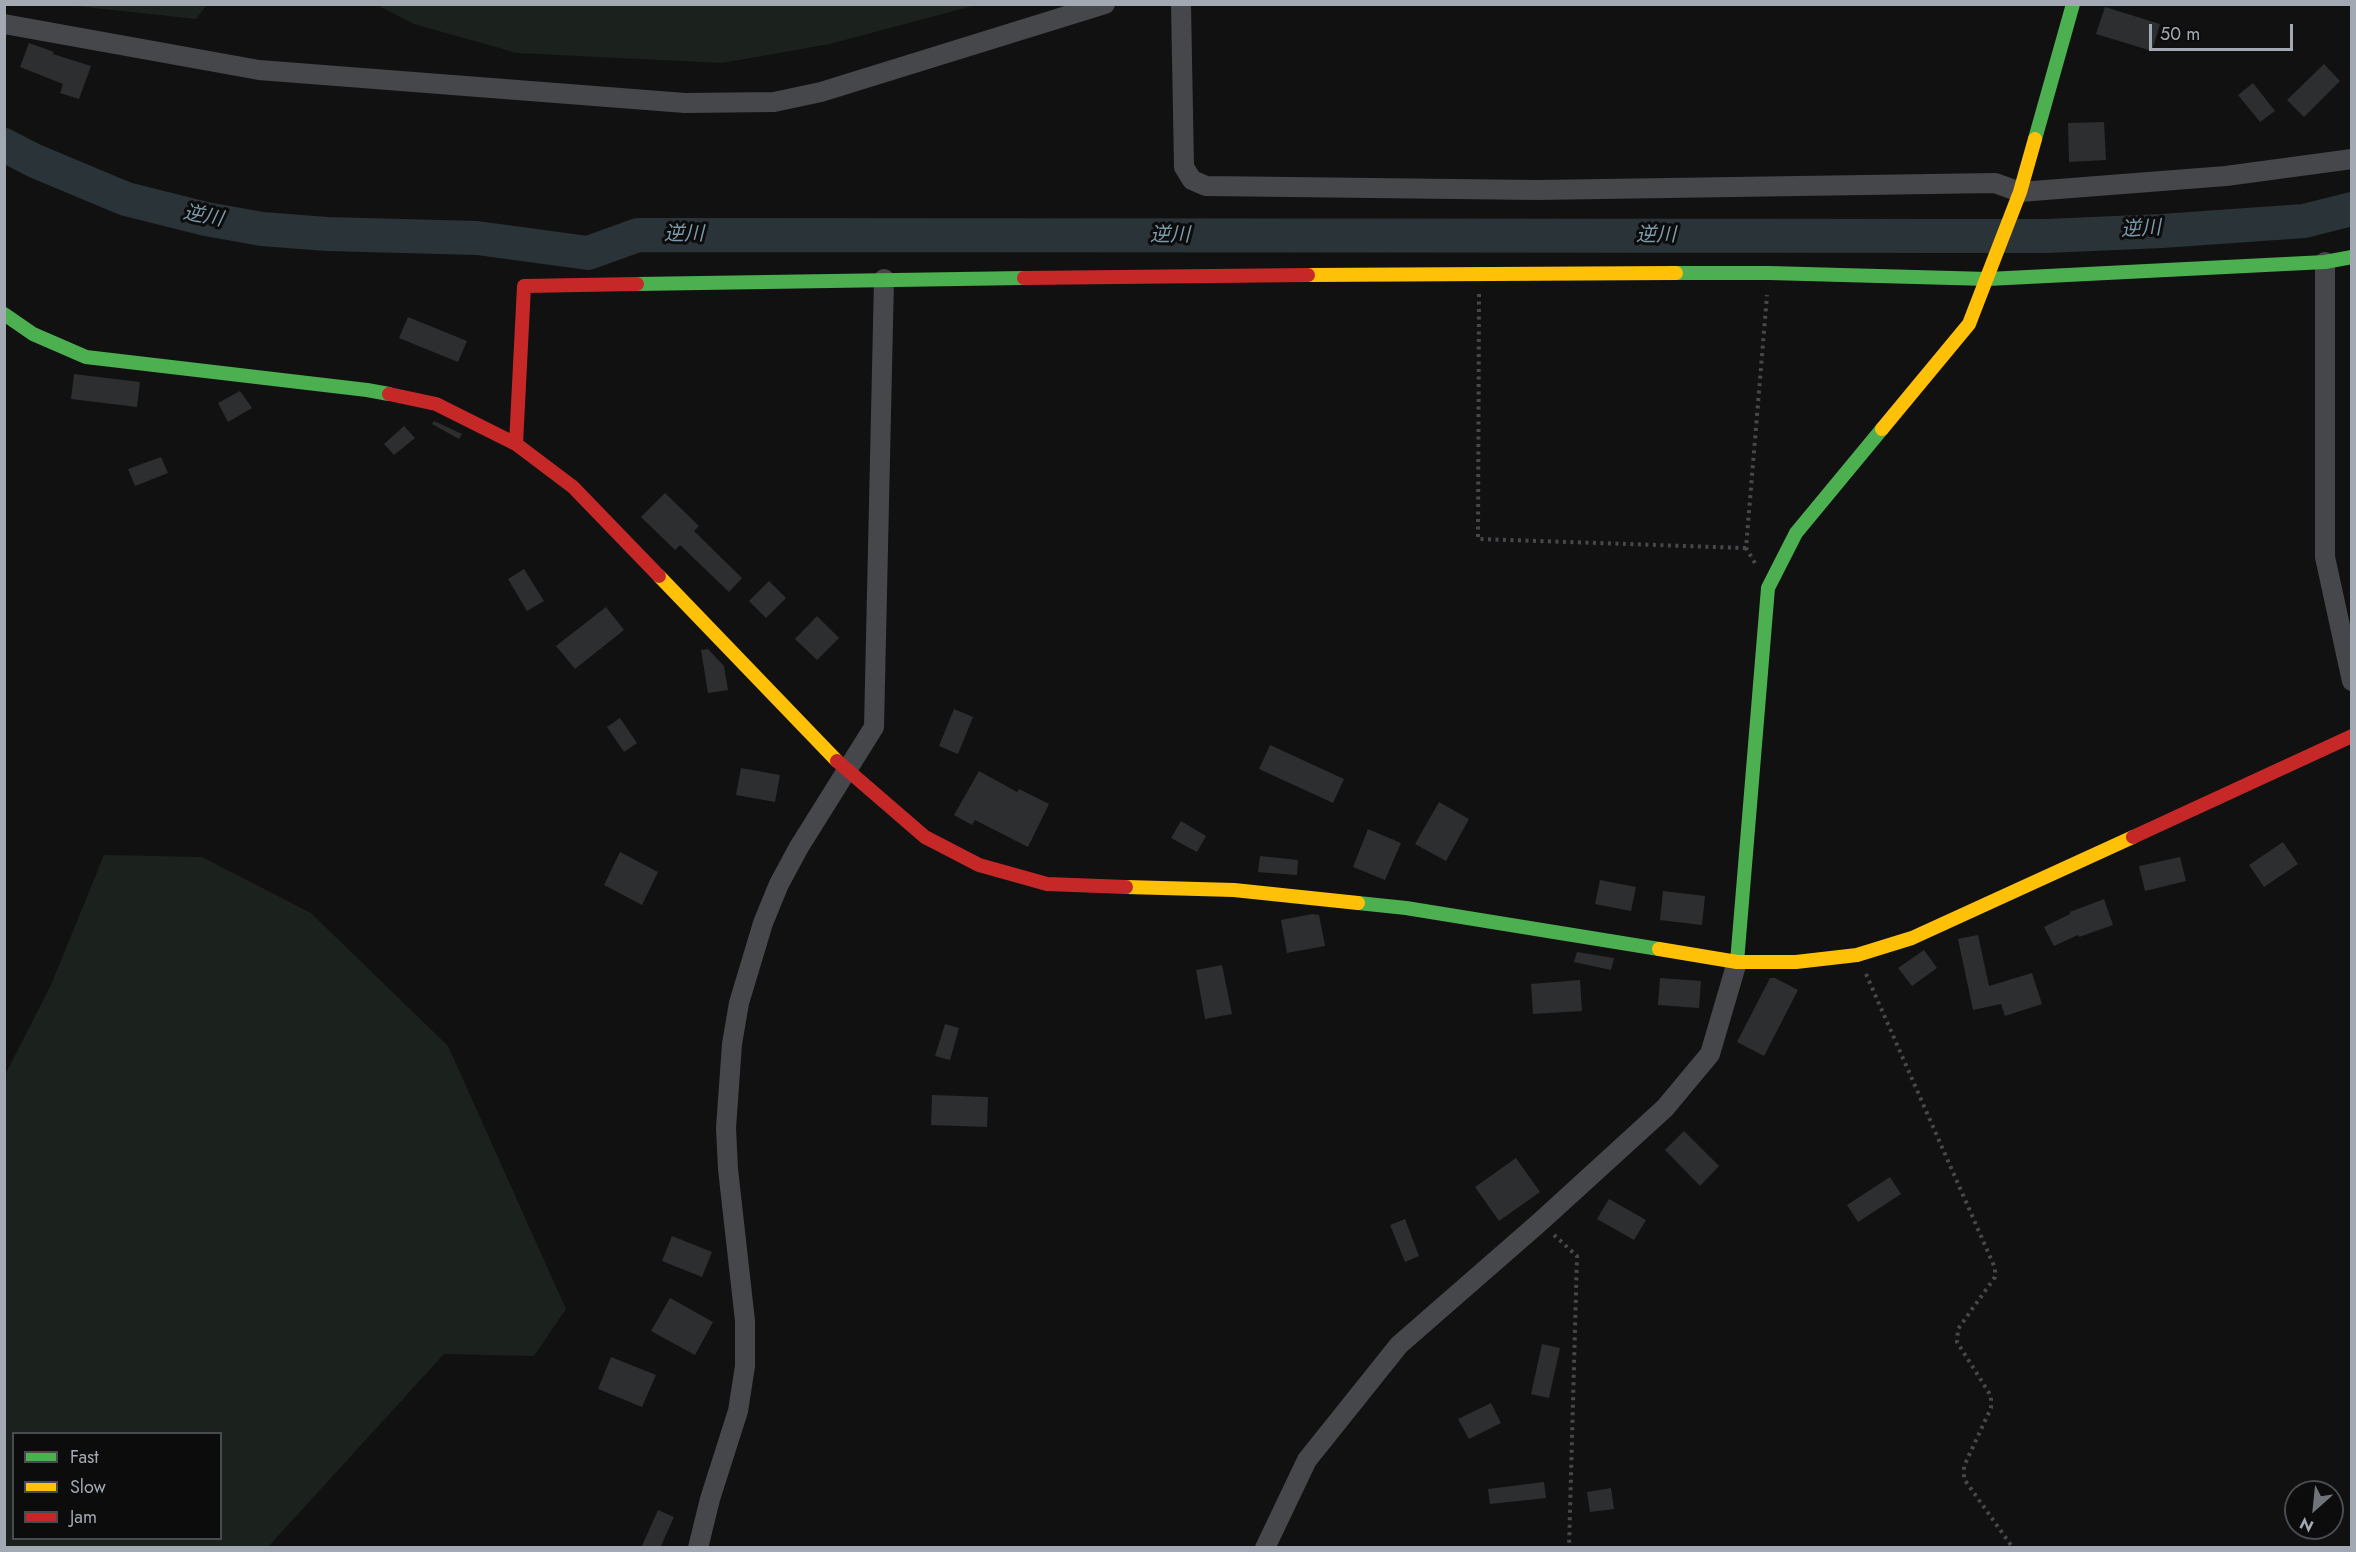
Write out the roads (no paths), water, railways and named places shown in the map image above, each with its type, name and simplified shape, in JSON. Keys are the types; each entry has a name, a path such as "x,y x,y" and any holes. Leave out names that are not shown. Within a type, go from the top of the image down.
{"street":[{"path":"4,24 259,70 685,103 729,103 774,102 821,92 1105,4"},
{"path":"1181,4 1184,168 1192,180 1206,186 1537,189 1995,183 2020,192 2226,176 2352,159"},
{"path":"1265,1548 1306,1460 1399,1345 1540,1222 1665,1108 1710,1054 1737,962 1768,588 1796,533 1969,324 2020,192 2073,4"},
{"path":"516,444 524,286 884,279 1769,273 1988,279 2325,262 2352,257"},
{"path":"2325,262 2325,557 2352,681"},
{"path":"698,1548 710,1499 738,1411 745,1366 745,1321 728,1169 726,1128 732,1044 739,1003 763,923 779,884 799,847 874,727 884,279"},
{"path":"4,314 33,334 86,357 367,390 436,404 516,444 573,487 846,770 925,837 979,866 1047,884 1234,890 1406,908 1737,962 1796,962 1857,955 1912,938 2352,736"}],"waterway":[{"name":"逆川","path":"4,145 35,161 126,199 206,219 262,229 327,234 477,238 588,253 638,235 2046,236 2304,221 2352,209"}]}
